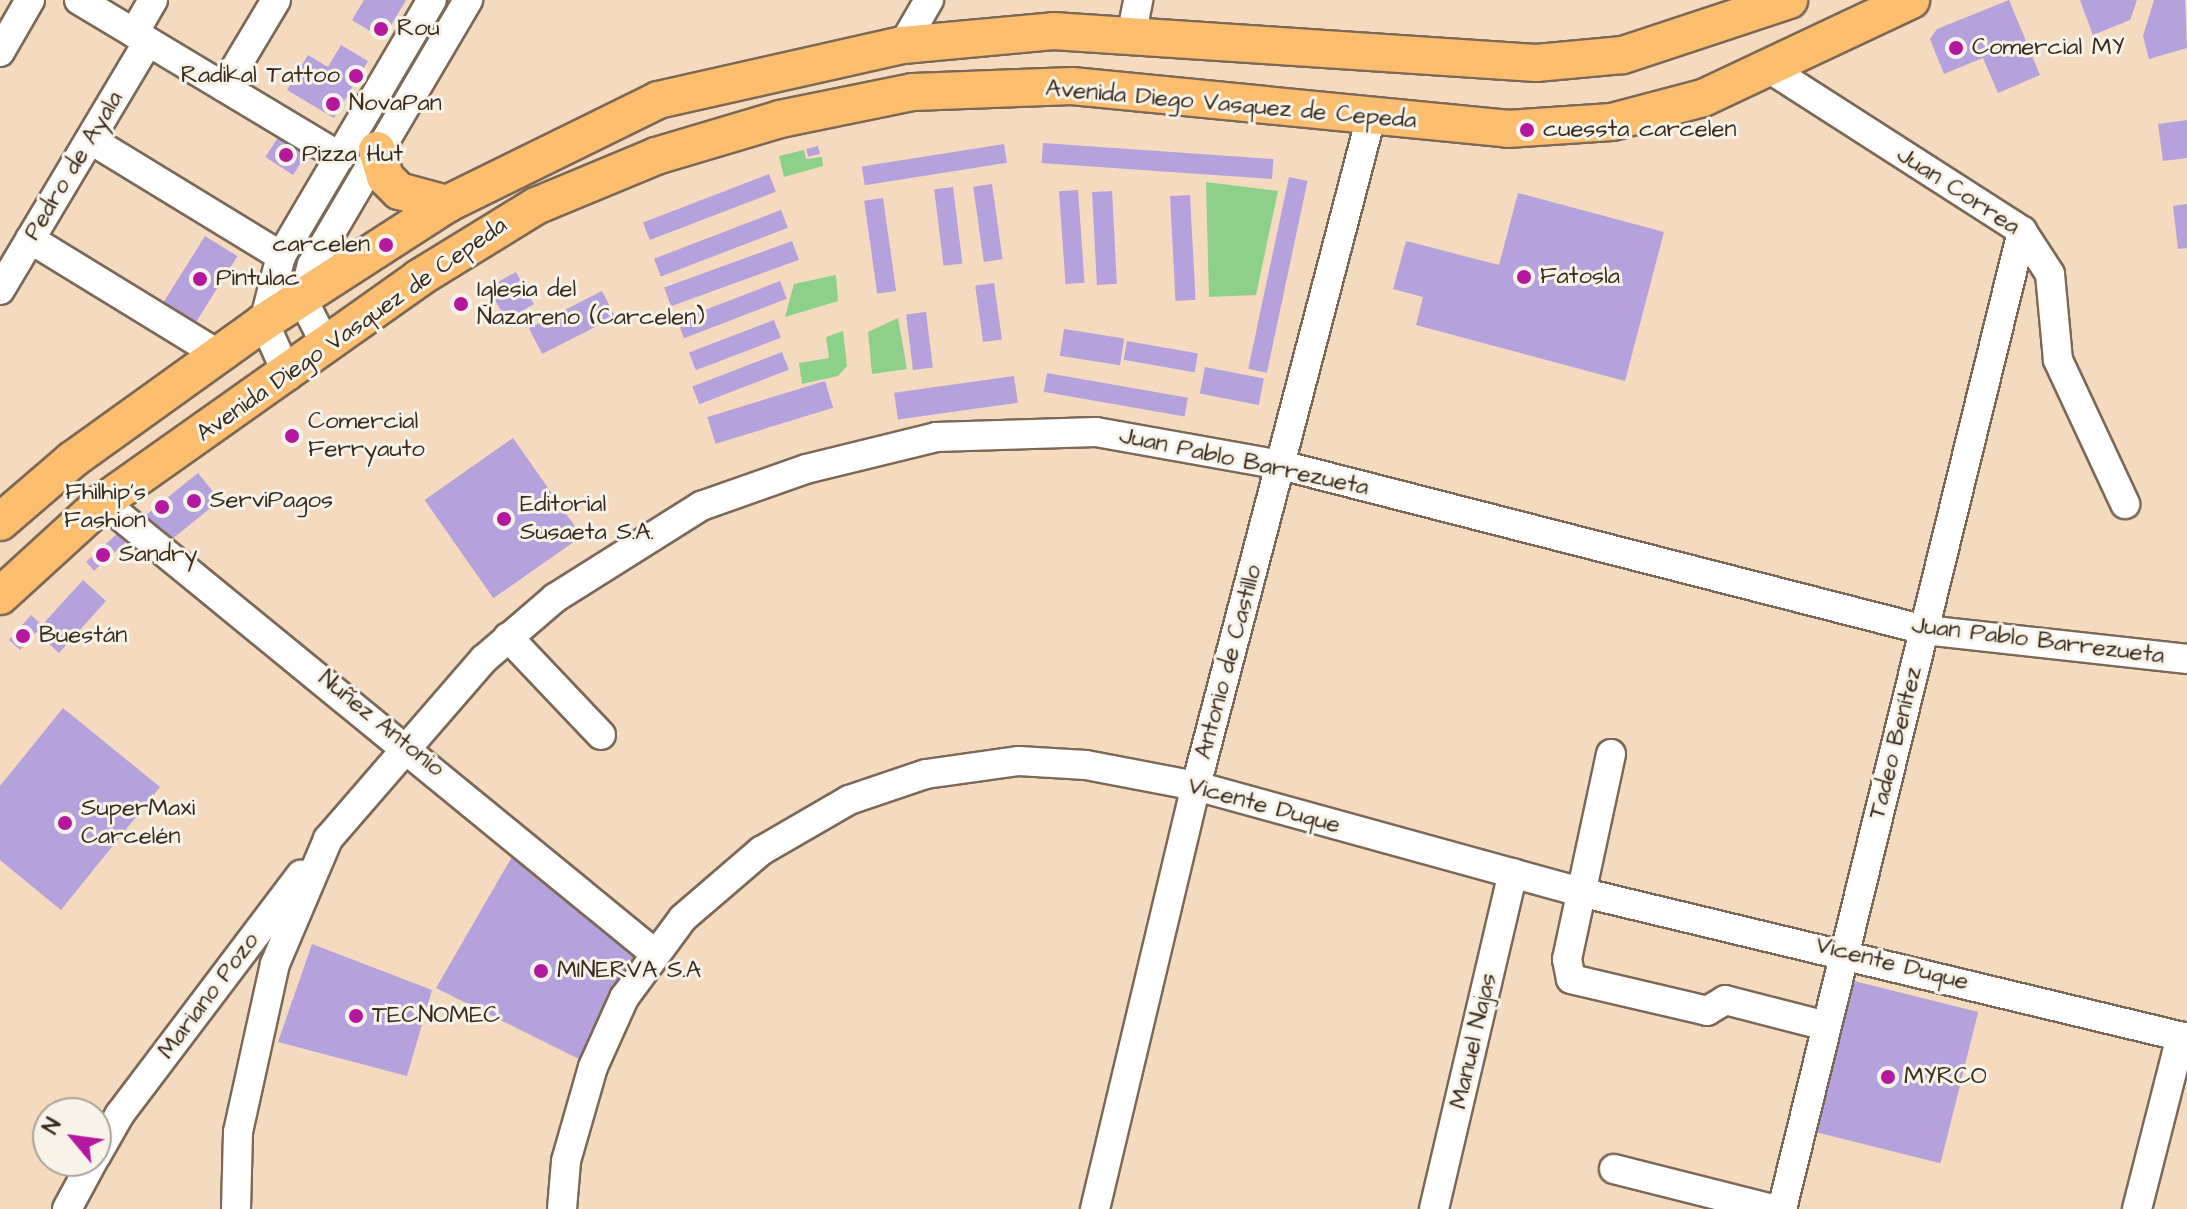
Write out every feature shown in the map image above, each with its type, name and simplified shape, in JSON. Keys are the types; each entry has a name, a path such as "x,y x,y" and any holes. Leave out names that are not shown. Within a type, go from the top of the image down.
{"main road":[{"path":"1536,63 1721,0"},
{"name":"Avenida Diego Vasquez de Cepeda","path":"0,522 72,460 264,322 303,300 447,204 658,100 903,45 1053,31 1135,16 1401,59 1536,63 1623,55 1789,0"},
{"name":"Avenida Diego Vasquez de Cepeda","path":"0,596 103,502 536,206 656,156 780,119 913,92 1072,86 1527,130 1612,122 1703,98 1911,0"},
{"path":"377,150 385,177 399,191 447,204"}],"street":[{"path":"0,52 30,0"},
{"path":"79,0 340,157"},
{"name":"Pedro de Ayala","path":"0,290 91,140 141,38 153,0"},
{"path":"224,87 276,0"},
{"path":"288,376 264,322 281,256 432,0"},
{"path":"327,347 303,300 312,265 468,0"},
{"path":"903,45 929,0"},
{"name":"Juan Correa","path":"1767,67 2022,231 2050,274 2058,360 2125,504"},
{"name":"Antonio de Castillo","path":"1095,1209 1196,786 1371,117"},
{"path":"91,140 281,256"},
{"name":"Tadeo Benítez","path":"1782,1209 2022,231"},
{"path":"30,239 219,355"},
{"name":"Juan Pablo Barrezueta","path":"236,1209 238,1132 275,964 328,839 407,744 508,637 607,561 701,506 889,447 990,431 1096,432 1281,465 1925,630 2187,659"},
{"name":"Nuñez Antonio","path":"103,502 407,744 653,952"},
{"path":"508,637 601,735"},
{"path":"1611,754 1566,966 1576,983 1707,1011 1725,1000 1826,1026"},
{"name":"Vicente Duque","path":"562,1209 566,1161 593,1067 653,952 761,851 891,783 1050,760 1196,786 1580,892 1844,951 2184,1038"},
{"name":"Mariano Pozo","path":"112,1128 328,839"},
{"name":"Manuel Najas","path":"1434,1209 1513,873"},
{"path":"2137,1209 2184,1038"},
{"path":"1614,1169 1772,1209"},
{"name":"Mariano Pozo","path":"67,1209 85,1177"}],"green space":[{"path":"804,150 806,159 822,157 823,166 784,177 779,156"},
{"path":"1206,182 1278,191 1256,295 1209,297"},
{"path":"836,275 838,301 785,317 794,284"},
{"path":"898,318 907,369 872,374 868,332"},
{"path":"843,331 847,366 838,376 802,384 799,363 829,358 826,337"}],"building":[{"path":"364,0 406,0 383,39 352,20"},
{"path":"2009,0 2040,75 1998,93 1983,58 1944,74 1930,39 1937,29"},
{"path":"2080,0 2137,0 2130,20 2093,35"},
{"path":"2154,0 2185,0 2187,48 2149,59 2143,36"},
{"path":"341,45 368,61 334,118 287,90 308,55 328,67"},
{"path":"2187,120 2187,158 2163,161 2158,124"},
{"name":"Pizza Hut","path":"279,136 307,154 293,175 265,157"},
{"path":"1043,143 1273,159 1272,179 1042,163"},
{"path":"1004,144 1007,163 865,185 862,167"},
{"path":"818,146 820,154 808,157 806,149"},
{"path":"769,174 776,192 650,240 643,222"},
{"path":"1289,177 1308,181 1267,373 1248,369"},
{"path":"992,184 1003,259 984,262 973,187"},
{"path":"953,187 962,263 944,266 934,189"},
{"path":"1078,190 1084,283 1066,284 1059,191"},
{"path":"1112,191 1117,284 1097,285 1092,192"},
{"name":"Fatosla","path":"1518,193 1664,232 1625,381 1416,325 1423,297 1393,289 1406,241 1499,265"},
{"path":"1190,195 1195,300 1176,301 1170,196"},
{"path":"883,198 896,291 877,294 864,201"},
{"path":"2187,204 2187,248 2178,249 2173,206"},
{"path":"781,210 788,228 661,276 654,259"},
{"name":"Pintulac","path":"205,236 237,256 195,323 163,303"},
{"path":"792,241 799,260 671,306 664,288"},
{"path":"516,272 534,304 506,320 488,288"},
{"path":"780,281 787,299 684,338 677,320"},
{"path":"994,283 1002,339 983,342 975,286"},
{"path":"602,291 615,317 542,354 529,328"},
{"path":"926,312 933,368 913,370 906,314"},
{"path":"774,320 781,338 696,370 689,353"},
{"path":"1064,329 1124,339 1120,365 1060,356"},
{"path":"1127,341 1198,354 1195,372 1124,360"},
{"path":"782,352 789,370 699,404 692,386"},
{"path":"1205,367 1264,378 1259,405 1200,394"},
{"path":"1047,373 1188,398 1185,417 1044,392"},
{"path":"1014,376 1018,403 898,420 894,393"},
{"path":"825,381 833,408 716,444 707,417"},
{"name":"Editorial Susaeta S.A.","path":"513,438 582,536 493,598 425,500"},
{"path":"198,473 220,500 166,544 144,517"},
{"name":"Sandry","path":"118,533 126,542 94,571 86,562"},
{"path":"83,580 106,601 59,653 36,632 20,650 9,640 31,615 42,625"},
{"name":"SuperMaxi Carcelén","path":"63,708 160,787 61,910 0,860 0,786"},
{"name":"MINERVA S.A","path":"516,850 645,953 583,1061 436,988"},
{"name":"TECNOMEC","path":"312,944 432,990 407,1076 278,1042"},
{"path":"1854,981 1978,1012 1940,1163 1816,1132"}],"place":[{"name":"Rou","path":"381,29"},
{"name":"Comercial MY","path":"1956,48"},
{"name":"Radikal Tattoo","path":"356,76"},
{"name":"NovaPan","path":"333,104"},
{"name":"cuessta carcelen","path":"1527,130"},
{"name":"Pizza Hut","path":"286,155"},
{"name":"carcelen","path":"386,245"},
{"name":"Fatosla","path":"1524,277"},
{"name":"Pintulac","path":"200,279"},
{"name":"Iglesia del Nazareno (Carcelen)","path":"461,304"},
{"name":"Comercial Ferryauto","path":"292,436"},
{"name":"ServiPagos","path":"194,501"},
{"name":"Fhilhip's Fashion","path":"162,507"},
{"name":"Editorial Susaeta S.A.","path":"504,519"},
{"name":"Sandry","path":"103,555"},
{"name":"Buestán","path":"23,636"},
{"name":"SuperMaxi Carcelén","path":"65,823"},
{"name":"MINERVA S.A","path":"541,971"},
{"name":"TECNOMEC","path":"356,1016"},
{"name":"MYRCO","path":"1888,1077"}]}
